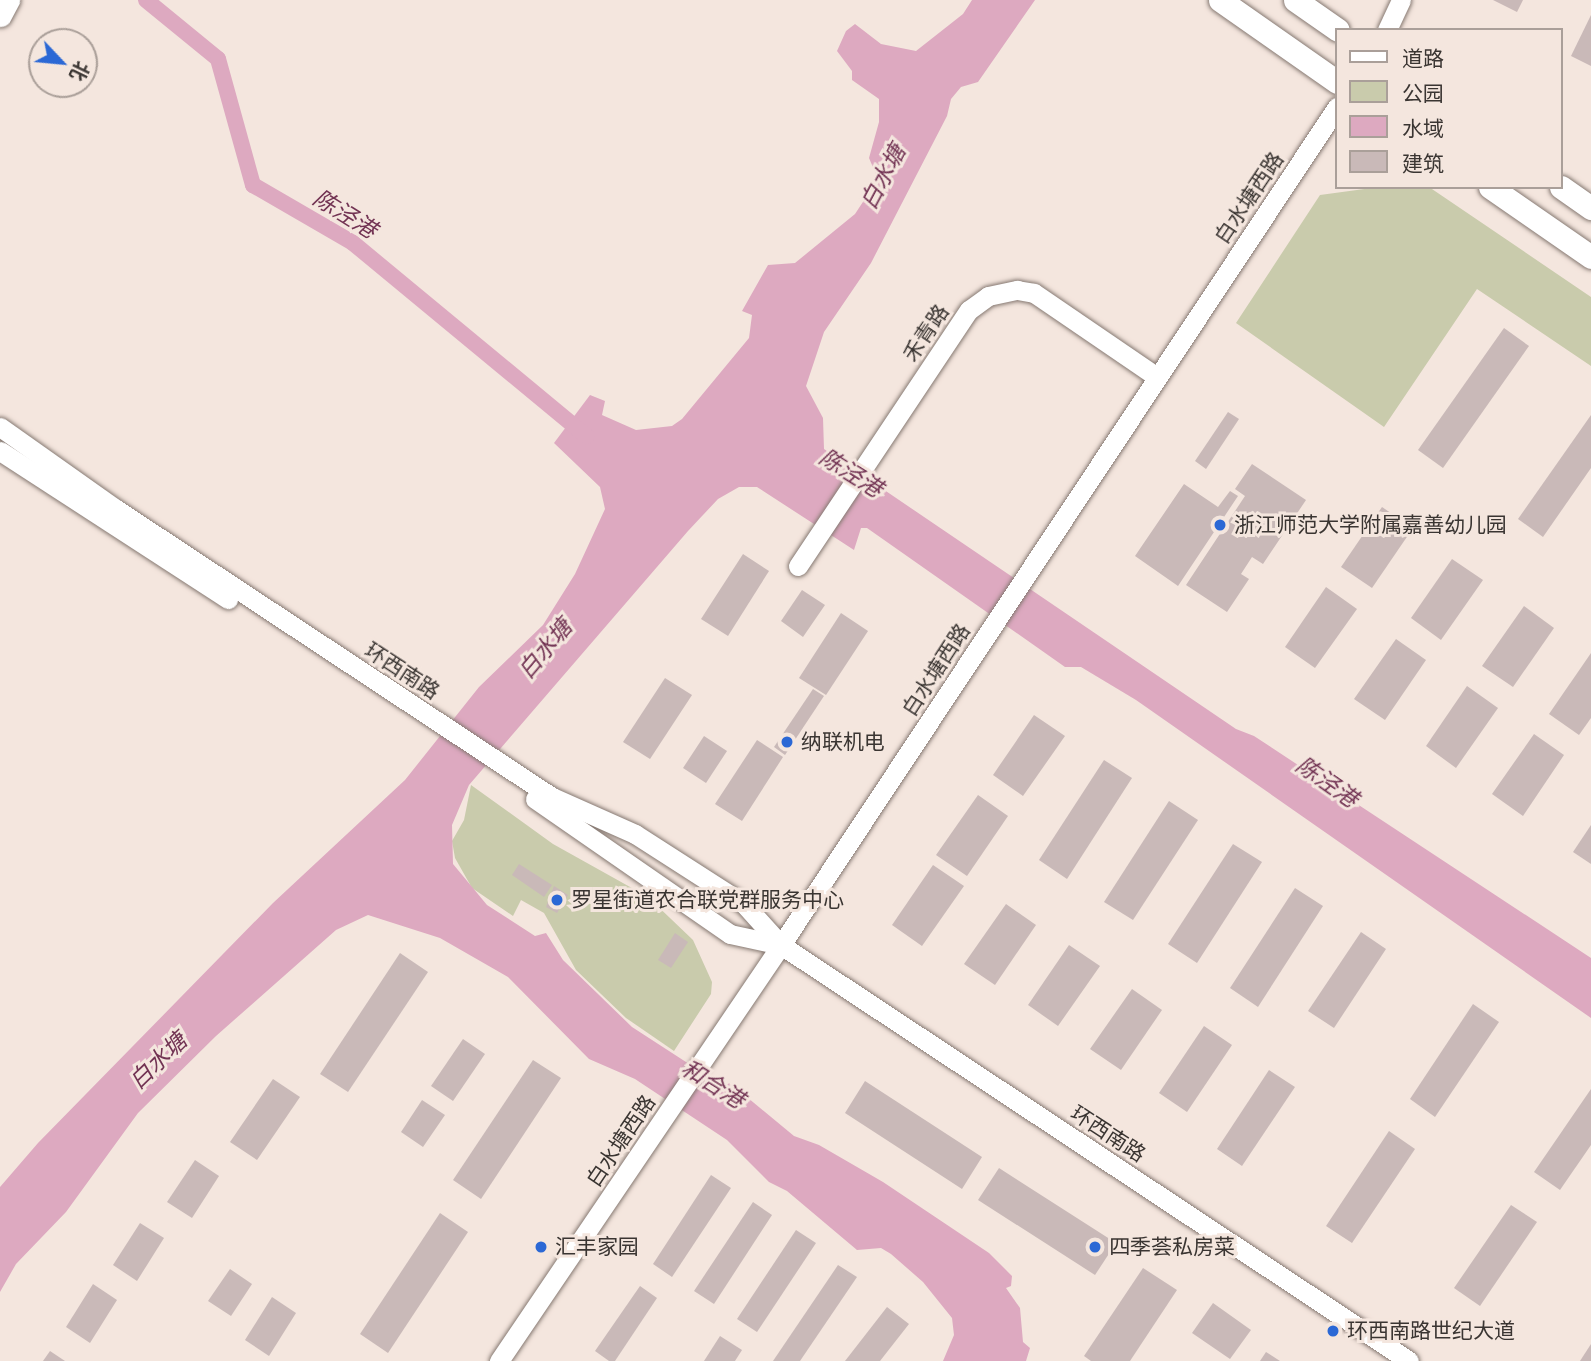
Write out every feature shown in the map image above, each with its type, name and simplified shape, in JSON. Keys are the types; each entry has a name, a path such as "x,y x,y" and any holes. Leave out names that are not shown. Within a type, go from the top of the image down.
{"main road":[{"path":"0,15 8,0"},
{"path":"1220,0 1336,81"},
{"path":"1295,0 1336,29"},
{"path":"1563,188 1591,208"},
{"path":"1493,189 1591,257"}],"street":[{"path":"1388,28 1402,0"},
{"name":"白水塘西路","path":"499,1361 781,945 1336,108"},
{"name":"禾青路","path":"799,566 969,310 1002,291 1034,293 1049,300 1157,377"},
{"name":"环西南路","path":"0,427 398,703"},
{"name":"环西南路","path":"0,450 549,801 730,934 781,945"},
{"name":"环西南路","path":"549,801 657,848 744,904 781,945 1409,1361"}],"green space":[{"path":"1364,189 1432,189 1591,297 1591,366 1477,289 1384,427 1236,323 1320,195"},
{"path":"471,785 553,844 648,897 693,940 712,982 711,994 674,1051 626,1018 576,970 544,913 521,900 513,916 472,888 455,858 452,841 464,820"}],"water":[{"path":"972,0 1035,0 978,82 961,87 951,99 947,116 871,263 824,332 806,386 823,418 824,449 1236,729 1254,736 1591,958 1591,1018 1136,700 1081,667 1065,667 867,528 861,528 854,550 757,487 739,487 718,499 688,531 469,785 452,825 453,864 487,905 535,936 546,933 563,960 632,1027 723,1086 730,1083 794,1136 819,1145 883,1182 989,1253 1012,1276 1011,1286 1006,1288 1020,1308 1023,1342 1030,1348 1026,1361 943,1361 954,1335 952,1318 923,1282 891,1254 881,1248 857,1250 787,1191 769,1182 727,1140 635,1079 589,1059 508,977 440,938 368,915 336,930 216,1036 138,1113 66,1212 16,1264 0,1292 0,1187 38,1143 273,903 405,780 479,687 543,625 575,574 605,509 600,487 554,443 590,395 605,401 602,415 636,430 672,426 682,419 749,338 752,315 742,311 768,265 795,263 855,214 878,179 869,158 879,122 879,99 852,80 852,71 837,51 846,31 855,24 881,44 916,51 963,14"}],"building":[{"path":"1493,0 1523,0 1517,12"},
{"path":"1591,15 1591,66 1571,56"},
{"path":"1504,328 1529,346 1443,468 1418,450"},
{"path":"1228,412 1239,419 1206,469 1195,461"},
{"path":"1591,415 1591,468 1543,537 1518,519"},
{"path":"1252,464 1306,500 1263,564 1252,557 1241,574 1249,579 1227,612 1186,585 1245,496 1235,489"},
{"path":"1184,484 1218,507 1230,491 1238,496 1178,586 1135,556"},
{"path":"1382,507 1413,528 1372,588 1341,567"},
{"path":"743,554 769,571 728,636 701,619"},
{"path":"1452,559 1483,580 1441,640 1411,618"},
{"path":"1326,587 1357,609 1315,668 1285,647"},
{"path":"802,590 825,605 803,637 781,621"},
{"path":"1524,606 1554,628 1513,687 1482,666"},
{"path":"841,613 868,631 826,695 799,678"},
{"path":"1396,639 1426,660 1385,720 1354,699"},
{"path":"1591,653 1591,718 1579,735 1549,714"},
{"path":"665,678 692,695 650,759 623,742"},
{"path":"1467,686 1498,708 1456,768 1426,746"},
{"path":"813,689 824,696 785,755 774,747"},
{"path":"1034,715 1065,736 1023,796 993,775"},
{"path":"1534,734 1564,755 1523,816 1492,794"},
{"path":"704,736 727,751 706,783 683,768"},
{"path":"757,740 783,757 742,821 715,804"},
{"path":"1104,760 1132,778 1067,879 1039,860"},
{"path":"978,795 1008,816 967,876 936,855"},
{"path":"1169,801 1198,820 1133,920 1104,902"},
{"path":"1591,825 1591,864 1573,852"},
{"path":"1233,844 1262,862 1197,963 1168,944"},
{"path":"519,864 552,885 544,897 512,875"},
{"path":"933,865 964,886 922,946 892,925"},
{"name":"罗星街道农合联党群服务中心","path":"554,886 568,895 557,913 546,907"},
{"path":"1295,888 1323,906 1258,1007 1230,988"},
{"path":"1006,904 1036,925 995,985 964,964"},
{"path":"1361,932 1386,949 1334,1028 1308,1011"},
{"path":"675,933 688,942 671,968 658,960"},
{"path":"1069,945 1100,966 1058,1026 1028,1005"},
{"path":"400,953 428,972 348,1092 320,1074"},
{"path":"1132,989 1162,1010 1121,1070 1090,1049"},
{"path":"1473,1004 1499,1022 1435,1117 1410,1099"},
{"path":"1204,1026 1232,1045 1187,1112 1159,1093"},
{"path":"463,1039 485,1054 453,1101 431,1086"},
{"path":"533,1060 561,1078 481,1199 453,1180"},
{"path":"1269,1070 1295,1087 1242,1166 1217,1149"},
{"path":"273,1079 300,1097 257,1160 230,1142"},
{"path":"865,1081 982,1157 962,1189 845,1113"},
{"path":"1591,1089 1591,1145 1560,1190 1534,1172"},
{"path":"422,1100 445,1115 423,1147 401,1132"},
{"path":"1389,1131 1415,1149 1352,1243 1326,1226"},
{"path":"195,1160 219,1176 192,1218 167,1202"},
{"path":"999,1168 1116,1243 1095,1275 978,1200"},
{"path":"711,1175 731,1188 672,1277 653,1264"},
{"path":"753,1202 772,1215 714,1304 694,1291"},
{"path":"1511,1205 1537,1222 1480,1306 1454,1288"},
{"path":"440,1213 468,1232 388,1353 360,1334"},
{"path":"140,1223 164,1238 137,1281 113,1265"},
{"path":"796,1230 816,1243 757,1332 737,1319"},
{"path":"838,1265 857,1277 800,1361 773,1361"},
{"path":"1143,1268 1177,1290 1130,1361 1091,1361 1084,1356"},
{"path":"230,1269 252,1284 231,1316 208,1301"},
{"path":"93,1284 117,1300 90,1343 66,1327"},
{"path":"640,1286 657,1298 615,1361 609,1361 595,1351"},
{"path":"272,1297 296,1313 269,1356 245,1340"},
{"path":"1213,1303 1251,1330 1230,1359 1192,1333"},
{"path":"887,1307 909,1324 880,1361 845,1361"},
{"path":"720,1336 742,1350 735,1361 704,1361"},
{"path":"1591,1344 1591,1361 1580,1361"},
{"path":"50,1351 65,1361 43,1361"},
{"path":"1266,1352 1280,1361 1260,1361"}],"waterway":[{"name":"陈泾港","path":"146,0 218,59 253,185 353,243 586,436"}],"place":[{"name":"浙江师范大学附属嘉善幼儿园","path":"1220,525"},
{"name":"纳联机电","path":"787,742"},
{"name":"罗星街道农合联党群服务中心","path":"557,900"},
{"name":"汇丰家园","path":"541,1247"},
{"name":"四季荟私房菜","path":"1095,1247"},
{"name":"环西南路世纪大道","path":"1333,1331"}],"water label":[{"name":"白水塘","path":"883,177"},
{"name":"白水塘","path":"545,649"},
{"name":"白水塘","path":"158,1061"},
{"name":"和合港","path":"713,1084"}]}
